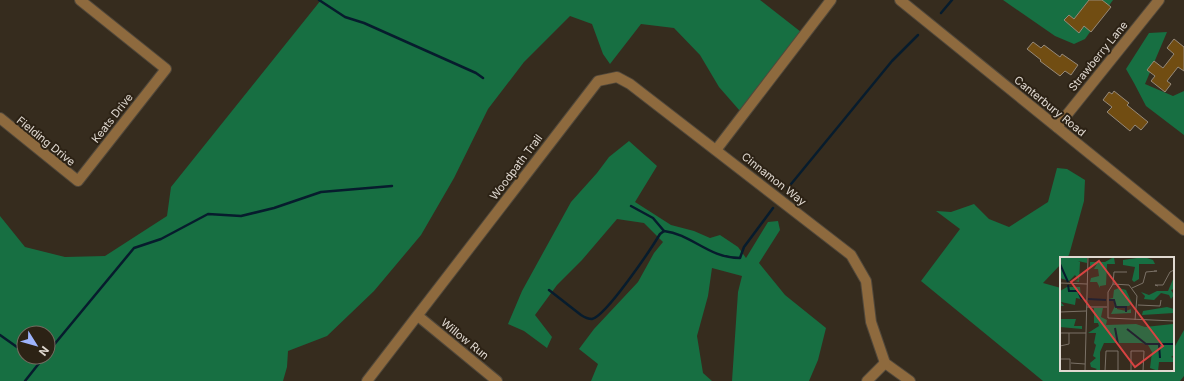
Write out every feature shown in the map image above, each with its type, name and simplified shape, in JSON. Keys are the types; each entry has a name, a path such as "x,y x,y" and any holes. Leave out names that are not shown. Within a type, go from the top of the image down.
{"street":[{"name":"Keats Drive","path":"78,181 166,69 80,0"},
{"path":"716,150 831,0"},
{"name":"Canterbury Road","path":"900,0 1184,230"},
{"name":"Strawberry Lane","path":"1056,127 1159,0"},
{"name":"Woodpath Trail","path":"366,381 418,316 598,81 617,77 630,84 716,150"},
{"name":"Fielding Drive","path":"0,118 78,181"},
{"name":"Cinnamon Way","path":"716,150 851,255 866,281 871,322 885,363"},
{"name":"Willow Run","path":"418,316 497,381"},
{"path":"868,381 885,363 910,381"}],"green space":[{"path":"321,0 760,0 801,32 740,111 719,87 700,55 674,28 641,24 610,64 603,54 592,24 570,16 524,62 488,109 454,178 421,235 374,291 327,336 288,351 287,367 283,381 0,381 0,216 25,247 65,257 105,256 167,216 171,187"},
{"path":"1003,0 1113,0 1085,39 1074,44 1055,36"},
{"path":"1167,32 1145,84 1173,96 1184,91 1184,135 1146,106 1126,69 1149,33"},
{"path":"629,141 657,166 635,202 671,225 694,231 710,238 720,235 738,247 746,258 768,222 778,221 780,230 759,263 785,295 826,328 818,360 809,381 732,381 738,292 742,276 712,268 708,296 697,336 703,373 712,381 591,381 598,364 579,349 594,329 638,282 654,253 663,242 644,223 617,219 582,260 557,285 535,315 552,337 547,348 524,331 508,324 522,291 571,202 609,157"},
{"path":"1057,168 1067,169 1085,180 1084,201 1069,255 1067,257 1060,257 1060,265 1043,283 1060,288 1060,371 1174,371 1174,346 1184,330 1184,376 1180,381 1043,381 921,281 960,229 936,211 951,212 974,204 989,219 1009,227 1048,202"}],"building":[{"path":"1089,0 1102,0 1111,7 1091,32 1084,26 1079,33 1064,20 1069,15 1074,19"},
{"path":"1174,39 1184,47 1184,71 1178,67 1167,81 1171,84 1165,92 1151,81 1155,76 1147,70 1154,61 1163,68 1174,54 1167,48"},
{"path":"1033,42 1041,48 1044,45 1060,57 1062,54 1078,65 1071,75 1065,71 1060,76 1027,49"},
{"path":"1114,91 1129,103 1127,105 1148,122 1141,130 1135,125 1130,131 1107,112 1112,107 1103,100 1109,92 1112,94"}],"waterway":[{"path":"319,0 345,17 364,23 476,73 483,78"},
{"path":"941,13 952,0"},
{"path":"787,189 892,61 918,35"},
{"path":"56,342 134,248 161,239 208,214 241,216 274,208 321,192 392,186"},
{"path":"631,206 653,218 664,231"},
{"path":"549,290 581,315 592,319 599,315 617,295 660,234 664,231 683,236 719,254 740,258 744,247 773,208"},
{"path":"0,335 16,346"},
{"path":"25,381 38,365"}]}
